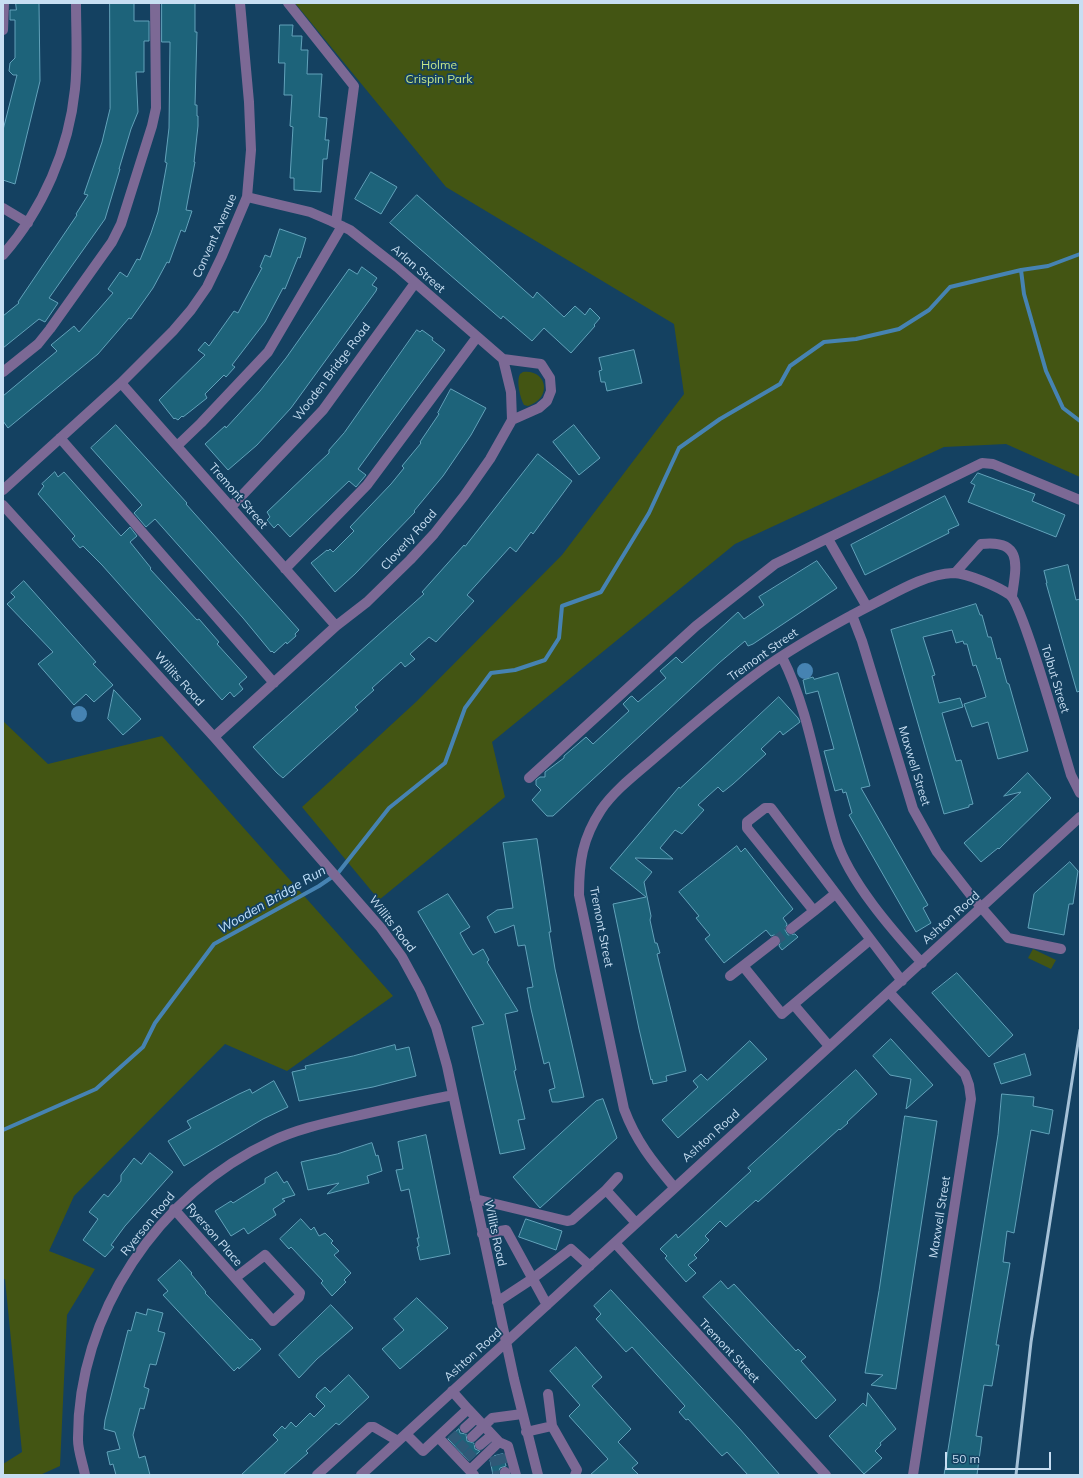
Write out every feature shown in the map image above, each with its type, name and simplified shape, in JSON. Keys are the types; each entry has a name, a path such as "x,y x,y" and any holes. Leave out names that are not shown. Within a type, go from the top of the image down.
{"street":[{"path":"3,30 4,3"},
{"path":"3,255 28,223 48,185 58,161 68,127 76,88 76,3"},
{"path":"3,372 38,344 112,242 122,224 152,126 156,108 155,3"},
{"name":"Convent Avenue","path":"3,490 121,383 173,331 207,287 247,197 251,150 249,102 240,3"},
{"path":"177,446 201,423 268,352 339,225 354,86 288,3"},
{"name":"Arlan Street","path":"247,197 310,212 339,225 371,245 503,359"},
{"path":"3,208 28,223"},
{"name":"Wooden Bridge Road","path":"230,507 323,410 415,283"},
{"path":"285,569 367,485 477,337"},
{"path":"503,359 541,364 550,378 551,391 547,401 539,408 512,420 511,392 503,359"},
{"name":"Tremont Street","path":"121,383 336,626"},
{"name":"Cloverly Road","path":"214,737 336,626 386,584 434,534 464,496 490,459 512,420"},
{"path":"60,438 274,684"},
{"path":"530,778 696,626 775,564 982,463 993,464 1080,500"},
{"name":"Willits Road","path":"3,505 214,737 381,928 402,956 420,990 436,1027 453,1095 526,1432 538,1475"},
{"path":"828,539 867,607"},
{"name":"Tolbut Street","path":"955,573 981,544 992,543 1001,545 1012,552 1016,561 1012,596 1023,622 1071,775 1080,793"},
{"path":"852,615 904,588 924,580 955,573 984,582 1012,596"},
{"name":"Tremont Street","path":"674,1187 644,1151 633,1131 624,1109 579,895 579,865 582,850 589,831 601,809 634,775 716,705 782,657 817,634 852,615"},
{"name":"Maxwell Street","path":"852,615 862,641 913,808 937,852 1008,938 1061,948"},
{"path":"782,657 793,679 819,770 836,840 853,874 879,913 922,963"},
{"path":"814,911 747,828 747,822 765,808 771,808 902,981"},
{"name":"Ashton Road","path":"361,1475 1080,817"},
{"path":"791,928 835,894"},
{"path":"743,966 779,1013 784,1014 870,940"},
{"path":"730,976 775,941"},
{"name":"Maxwell Street","path":"889,992 965,1074 971,1099 913,1475"},
{"path":"794,1005 830,1046"},
{"name":"Ryerson Road","path":"86,1475 78,1441 82,1389 100,1328 110,1303 129,1267 144,1245 174,1209 199,1187 233,1162 272,1141 313,1126 453,1095"},
{"path":"475,1199 567,1221 572,1220 606,1190 618,1176"},
{"path":"606,1190 636,1223"},
{"name":"Ryerson Place","path":"174,1209 273,1321 277,1319 300,1295 265,1255 235,1278"},
{"path":"482,1234 503,1229 506,1230 532,1279 548,1305"},
{"name":"Tremont Street","path":"615,1243 826,1475"},
{"path":"497,1302 532,1279 571,1249 590,1266"},
{"path":"452,1391 484,1426 496,1448"},
{"path":"548,1394 552,1426 576,1470 575,1475"},
{"path":"317,1475 370,1427 402,1437 423,1451 468,1409"},
{"path":"472,1437 492,1418 522,1414"},
{"path":"465,1428 476,1418"},
{"path":"526,1432 552,1426"},
{"path":"438,1437 449,1444 457,1452 472,1473 496,1448"},
{"path":"480,1445 496,1448 508,1446 516,1475"}],"green space":[{"name":"Holme Crispin Park","path":"295,3 1080,3 1080,477 1006,444 944,447 735,544 492,742 505,797 379,900 302,807 417,701 562,555 684,394 674,324 446,187"},
{"path":"523,372 531,372 537,375 542,379 544,385 544,391 541,397 536,402 528,406 524,405 519,390 518,381 520,374"},
{"path":"3,721 48,764 162,736 393,996 287,1071 225,1044 74,1196 49,1251 95,1269 67,1315 60,1466 40,1475 3,1475 3,1464 22,1452 5,1279 3,1279"},
{"path":"1033,949 1056,960 1051,969 1028,958"}],"water":[{"path":"805,663 812,668 813,671 808,678 805,679 798,674 797,671 802,664"},
{"path":"79,706 85,708 87,714 85,720 79,722 73,720 71,714 73,708"}],"building":[{"path":"16,3 39,3 40,81 15,184 3,180 3,130 17,75 13,75 9,71 10,63 15,58 15,20 10,20 10,10 16,10"},
{"path":"110,3 134,3 134,21 149,21 149,41 144,41 144,72 136,72 138,112 131,129 105,219 49,298 58,303 45,322 39,319 3,348 3,316 19,303 18,302 77,215 76,214 88,195 84,194 102,142 110,109"},
{"path":"162,3 195,3 195,32 197,32 195,105 197,105 198,126 195,162 186,210 192,211 185,232 181,230 169,263 167,262 153,288 131,319 129,318 98,354 8,428 3,421 3,396 57,351 51,345 74,326 79,332 113,293 108,289 120,272 127,277 137,259 140,260 151,233 158,212 167,163 165,162 169,128 170,42 162,42"},
{"path":"280,25 293,25 292,36 302,36 301,50 308,50 307,74 322,74 319,117 327,118 325,140 329,140 327,159 323,159 321,192 294,190 294,178 290,178 293,127 290,126 292,95 284,95 285,63 279,63"},
{"path":"371,172 397,187 381,214 355,199"},
{"path":"417,195 533,298 537,292 564,317 575,306 585,315 590,308 600,318 594,325 595,326 571,353 544,328 532,341 503,316 501,319 390,223"},
{"path":"280,229 306,238 300,258 298,257 285,289 283,288 265,322 232,365 235,367 226,377 224,375 205,394 207,398 183,417 182,416 178,420 175,418 174,419 159,400 205,355 198,350 205,342 209,346 234,311 238,313 262,268 260,267 265,255 270,257"},
{"path":"362,267 377,278 372,285 377,288 376,291 291,408 257,445 228,470 205,444 225,426 226,428 260,391 286,358 349,269 357,274"},
{"path":"417,330 420,332 422,330 445,350 358,469 366,475 356,487 349,481 290,537 278,524 274,528 267,520 270,517 267,512 329,453 329,450 344,433"},
{"path":"634,350 642,383 607,391 605,382 601,382 599,371 602,370 599,358"},
{"path":"451,389 486,408 471,435 443,476 414,511 415,512 355,574 335,592 311,563 327,550 328,551 330,549 333,552 354,531 350,527 391,484 404,468 402,466 421,443 420,442 439,414 438,413"},
{"path":"116,425 299,630 295,634 296,636 287,644 286,642 274,653 272,651 271,652 243,618 155,519 146,527 134,513 142,505 91,448"},
{"path":"574,425 600,458 579,475 553,442"},
{"path":"538,454 572,481 533,534 531,532 516,552 510,547 467,595 474,601 436,642 429,637 410,654 415,659 405,667 401,662 372,688 374,690 355,707 358,710 283,778 253,747 424,594 422,592 464,545 465,546"},
{"path":"55,472 58,477 64,472 121,536 130,527 137,536 130,542 151,568 150,569 197,620 199,619 219,642 217,644 247,677 239,684 243,689 234,697 230,692 222,700 102,565 83,546 80,548 72,539 75,536 38,494 44,486 42,484"},
{"path":"978,473 1035,494 1032,501 1065,515 1056,537 968,502 975,485 971,483"},
{"path":"945,496 959,525 948,530 949,533 865,575 851,545"},
{"path":"817,561 837,588 753,644 748,646 745,641 719,663 553,816 547,816 532,800 541,790 536,785 536,780 540,777 545,777 545,772 564,758 564,756 586,737 593,744 629,711 623,704 630,697 632,696 638,702 666,678 660,671 676,657 682,663 738,612 744,619 764,605 759,597"},
{"path":"1068,565 1076,600 1080,599 1080,691 1077,692 1046,583 1044,571"},
{"path":"24,581 96,662 93,664 113,685 94,702 86,694 74,705 38,664 53,652 7,604 15,597 11,593"},
{"path":"976,604 980,615 982,615 988,637 991,637 997,659 1000,658 1028,751 998,759 988,722 972,727 964,704 986,697 976,665 973,666 967,644 964,644 963,641 956,643 952,630 923,637 935,675 932,676 939,703 960,698 963,707 942,713 956,761 961,760 973,804 969,805 969,807 944,814 891,630"},
{"path":"838,673 870,786 861,788 928,905 923,908 931,923 916,932 849,815 852,813 846,792 843,793 842,789 835,791 824,751 834,749 818,691 806,694 803,680"},
{"path":"114,690 141,719 123,735 108,719"},
{"path":"779,697 800,722 783,735 780,731 761,749 766,754 733,784 723,792 718,787 698,805 704,810 682,834 675,830 660,848 673,859 635,858 652,872 644,882 651,916 650,920 655,943 657,943 660,953 657,954 686,1071 666,1076 667,1081 653,1084 639,1029 613,904 646,897 610,868 679,787 680,788"},
{"path":"1028,773 1051,798 999,849 998,848 981,862 964,843 1021,792 1004,796"},
{"path":"537,839 555,969 584,1097 558,1102 552,1102 549,1090 555,1088 549,1062 544,1064 531,1009 527,988 533,987 525,945 518,946 514,925 495,933 487,917 497,910 513,908 503,843"},
{"path":"737,846 741,852 745,848 793,909 783,918 787,924 785,930 788,935 795,934 798,937 782,950 779,946 781,940 780,937 774,935 771,936 766,930 724,963 705,939 710,935 696,918 699,916 679,892"},
{"path":"1070,862 1078,871 1073,904 1069,904 1064,935 1028,928 1034,894"},
{"path":"448,894 470,927 460,933 466,944 473,955 483,949 489,960 487,962 518,1011 505,1014 516,1070 514,1071 525,1119 518,1120 525,1149 500,1154 472,1027 484,1024 418,912"},
{"path":"957,973 1013,1035 989,1057 932,993"},
{"path":"891,1039 933,1085 906,1109 911,1079 890,1075 873,1056"},
{"path":"750,1041 767,1059 678,1138 662,1120 698,1087 693,1081 701,1074 707,1080"},
{"path":"395,1045 396,1050 409,1047 416,1076 373,1087 299,1101 292,1072 306,1069 305,1066"},
{"path":"1025,1054 1031,1075 1001,1084 994,1064"},
{"path":"856,1070 877,1094 847,1122 848,1123 840,1130 839,1129 758,1202 756,1200 726,1227 720,1221 705,1236 709,1240 694,1255 697,1258 688,1265 696,1273 686,1282 665,1258 667,1256 660,1249 676,1234 678,1238 751,1171 748,1168"},
{"path":"274,1081 288,1107 263,1119 184,1166 168,1141 191,1128 187,1121 239,1094 250,1089 252,1093"},
{"path":"1002,1094 1034,1097 1033,1106 1053,1110 1049,1134 1031,1130 1014,1233 1007,1231 1003,1262 1010,1263 996,1345 999,1345 992,1386 984,1385 976,1436 982,1437 977,1475 944,1475 998,1135"},
{"path":"603,1099 617,1138 540,1208 513,1177 596,1101"},
{"path":"905,1116 937,1121 896,1389 871,1385 883,1375 865,1373 879,1291"},
{"path":"426,1135 450,1254 420,1260 417,1247 419,1246 417,1238 419,1238 409,1189 401,1191 396,1170 403,1169 398,1142"},
{"path":"372,1143 376,1156 378,1155 382,1171 367,1176 369,1183 327,1194 339,1183 308,1190 301,1162 337,1154"},
{"path":"150,1153 173,1172 125,1226 111,1245 114,1247 105,1257 83,1240 98,1219 89,1212 104,1194 108,1197 121,1181 121,1175 134,1158 141,1164"},
{"path":"277,1172 284,1183 287,1181 295,1195 282,1199 285,1201 273,1209 276,1215 248,1234 244,1228 231,1236 215,1211 231,1201 233,1203 265,1183 265,1179"},
{"path":"301,1219 311,1230 314,1227 319,1236 325,1233 333,1241 331,1243 339,1251 334,1255 351,1273 344,1280 346,1282 332,1296 321,1283 323,1281 291,1247 289,1249 280,1239"},
{"path":"526,1219 562,1231 556,1250 519,1237"},
{"path":"180,1260 192,1273 191,1274 206,1292 205,1293 250,1340 252,1339 261,1349 239,1369 238,1367 234,1371 163,1295 168,1291 158,1280"},
{"path":"721,1281 728,1289 734,1284 796,1351 798,1349 806,1357 801,1361 836,1400 816,1419 703,1297"},
{"path":"611,1290 739,1428 780,1475 748,1475 727,1452 722,1456 688,1419 686,1420 679,1412 685,1406 632,1347 626,1352 596,1319 601,1314 594,1306"},
{"path":"417,1298 448,1328 400,1369 382,1349 404,1330 394,1319"},
{"path":"331,1305 353,1328 317,1359 299,1378 279,1355"},
{"path":"148,1309 163,1313 158,1331 165,1333 156,1365 150,1364 144,1387 149,1389 144,1409 140,1408 133,1435 139,1458 145,1456 150,1475 116,1475 113,1464 110,1465 107,1452 120,1449 115,1432 104,1429 105,1420 128,1330 131,1331 136,1312 146,1315"},
{"path":"576,1347 602,1377 592,1386 631,1429 618,1442 638,1463 632,1468 639,1475 590,1475 608,1459 569,1416 580,1405 550,1371"},
{"path":"349,1375 369,1397 339,1425 336,1423 306,1451 308,1453 283,1475 241,1475 278,1440 273,1435 282,1426 285,1429 291,1422 296,1427 310,1413 314,1417 325,1406 316,1397 317,1394 325,1387 330,1392"},
{"path":"868,1393 896,1429 880,1443 881,1445 875,1451 882,1458 864,1474 829,1436 863,1403 866,1406"},
{"path":"459,1429 460,1433 466,1434 467,1441 474,1443 475,1449 480,1451 469,1461 448,1439"},
{"path":"503,1454 506,1466 500,1468 498,1474 493,1475 490,1460 494,1456"}],"waterway":[{"name":"Wooden Bridge Run","path":"3,1130 96,1089 143,1047 155,1023 214,944 319,886 338,873 389,808 445,763 465,708 491,673 515,670 545,660 559,638 562,606 601,592 649,513 679,448 720,419 780,384 790,366 824,342 856,339 899,329 929,310 950,287 1021,270 1048,266 1080,254"},
{"path":"1021,270 1024,294 1046,371 1063,408 1080,421"}],"tunnel":[{"path":"775,941 791,929"},
{"path":"451,1441 465,1428"},
{"path":"459,1450 472,1437"},
{"path":"466,1458 480,1445"},
{"path":"501,1454 505,1472"},
{"path":"494,1456 498,1474"}],"railway":[{"path":"1016,1475 1031,1342 1080,1030"}]}
